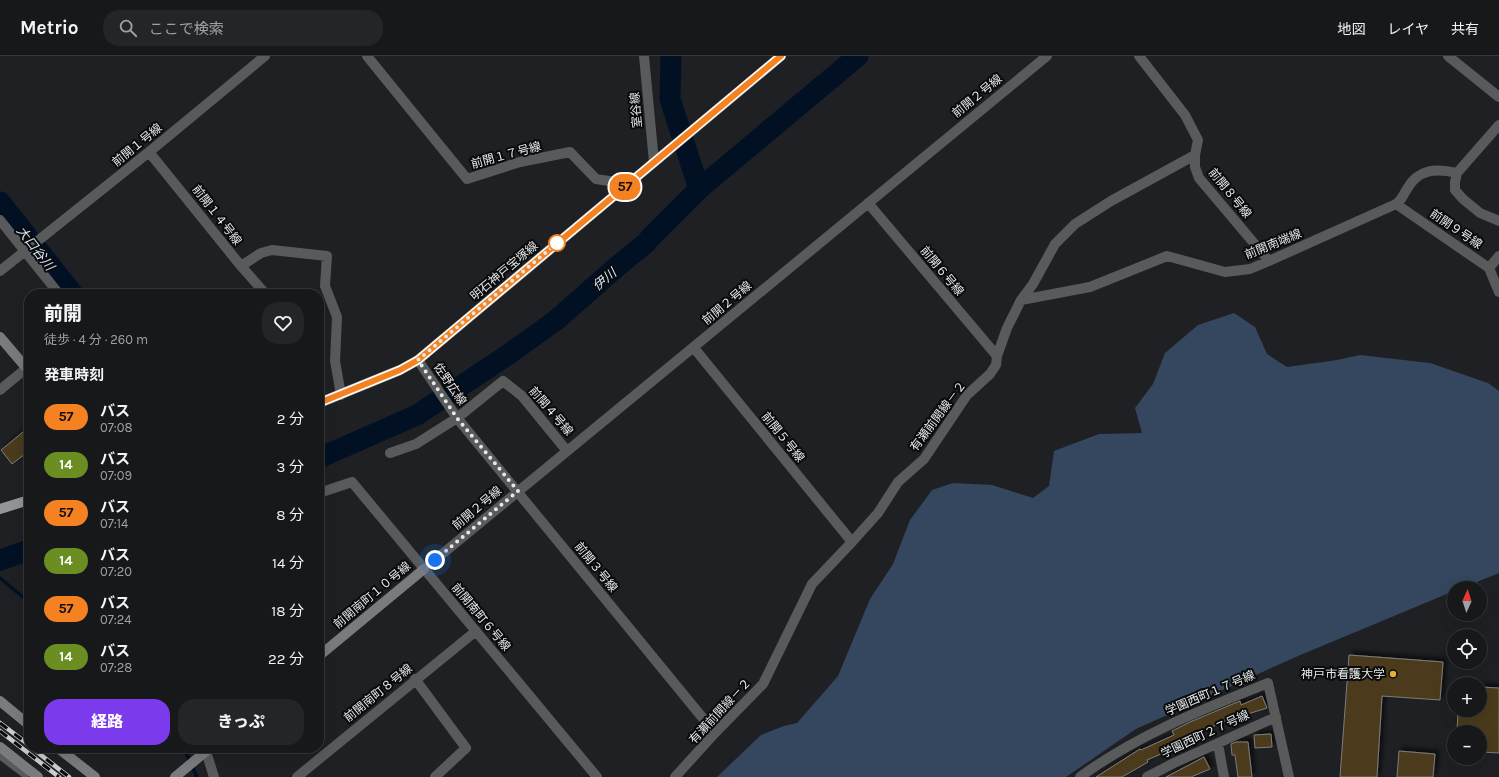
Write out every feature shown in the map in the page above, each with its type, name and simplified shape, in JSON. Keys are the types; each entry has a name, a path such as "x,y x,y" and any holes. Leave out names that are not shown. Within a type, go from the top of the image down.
{"main road":[{"name":"明石神戸宝塚線","path":"324,401 400,370 418,360 781,56"},
{"path":"0,509 24,502"}],"street":[{"name":"前開１号線","path":"0,271 150,152 265,56"},
{"name":"前開１７号線","path":"367,56 467,179 520,162 570,152 596,179 628,184"},
{"name":"室谷線","path":"644,56 654,162"},
{"name":"前開２号線","path":"424,569 1047,56"},
{"name":"前開８号線","path":"1139,56 1185,115 1198,140 1195,155 1195,167 1199,178 1269,261"},
{"path":"1448,56 1499,97"},
{"path":"1499,125 1457,173 1454,182 1455,190 1463,199 1480,213 1499,221"},
{"name":"前開１４号線","path":"150,152 261,289"},
{"name":"有瀬前開線－２","path":"675,777 763,684 812,584 878,513 898,482 924,459 968,395 990,374 996,364 997,356 1007,328 1021,300 1033,284 1055,244 1075,224 1111,201 1195,155"},
{"path":"1396,204 1402,200 1407,188 1414,179 1427,171 1448,171 1457,173"},
{"name":"前開６号線","path":"868,203 997,356"},
{"name":"前開南端線","path":"1021,300 1090,286 1167,256 1225,272 1250,269 1396,204"},
{"name":"前開９号線","path":"1396,204 1489,268"},
{"path":"0,220 27,249 55,289"},
{"path":"242,266 261,253 272,250 327,256 325,286 337,317 335,361 341,395"},
{"path":"1499,256 1489,268 1499,292"},
{"path":"0,337 24,364"},
{"name":"前開５号線","path":"694,348 852,542"},
{"name":"佐野広線","path":"390,453 416,444 457,418 418,360"},
{"path":"0,390 24,372"},
{"name":"前開４号線","path":"457,418 503,381 522,396 567,451"},
{"name":"前開３号線","path":"457,418 715,733"},
{"name":"前開南町６号線","path":"324,491 352,482 597,777"},
{"name":"前開南町１０号線","path":"324,652 424,569"},
{"name":"前開南町８号線","path":"297,777 415,679 476,631"},
{"path":"415,679 466,748 435,777"},
{"name":"学園西町１７号線","path":"1080,777 1100,763 1154,732 1201,709 1268,683 1289,777"},
{"path":"0,697 24,716"},
{"path":"0,701 24,721"},
{"name":"学園西町２７号線","path":"1147,777 1174,763 1276,717"},
{"path":"1218,744 1224,777"},
{"path":"0,748 38,777"},
{"path":"64,753 95,777"},
{"path":"70,753 101,777"},
{"path":"179,774 203,753"},
{"path":"207,753 214,777"},
{"path":"0,754 30,777"}],"shaded area":[{"path":"1234,313 1255,327 1267,354 1287,367 1337,360 1360,355 1430,363 1488,383 1499,391 1499,573 1479,581 1447,581 1447,594 1298,656 1136,729 1066,777 717,777 761,735 784,726 797,723 838,676 870,599 893,564 910,520 932,490 953,483 992,485 1033,498 1049,486 1054,451 1099,434 1142,433 1135,408 1153,384 1165,353 1198,325"}],"building":[{"path":"23,432 24,455 12,464 1,450"},
{"path":"1349,655 1443,662 1440,700 1382,696 1377,777 1340,777"},
{"path":"1487,687 1499,688 1499,753 1487,752 1487,725 1457,725 1458,717 1487,717"},
{"path":"1262,696 1267,708 1225,721 1192,736 1194,740 1147,760 1148,762 1122,777 1096,777 1140,749 1141,750 1174,735 1172,731 1190,722 1240,701 1241,705"},
{"path":"1271,734 1272,747 1255,748 1254,735"},
{"path":"1236,742 1248,742 1252,777 1238,777 1235,755 1232,755 1231,744"},
{"path":"1399,751 1435,754 1433,777 1397,777"},
{"path":"1204,757 1210,769 1191,777 1166,777"}],"waterway":[{"path":"671,56 670,99 699,189"},
{"name":"伊川","path":"324,456 417,415 509,354 555,321 646,243 699,189 858,56"},
{"name":"大口谷川","path":"0,202 69,289"},
{"name":"伊川","path":"0,560 24,552"},
{"path":"0,578 24,598"},
{"path":"186,753 197,777"}],"railway":[{"path":"0,723 24,741"},
{"path":"0,731 24,750"},
{"path":"28,753 59,777"},
{"path":"38,753 69,777"}],"bus line":[{"name":"57","path":"324,401 400,370 418,360 781,56"}],"place":[{"name":"神戸市看護大学","path":"1393,674"}],"route":[{"path":"435,560 518,491 457,418 418,360 557,243"}]}
